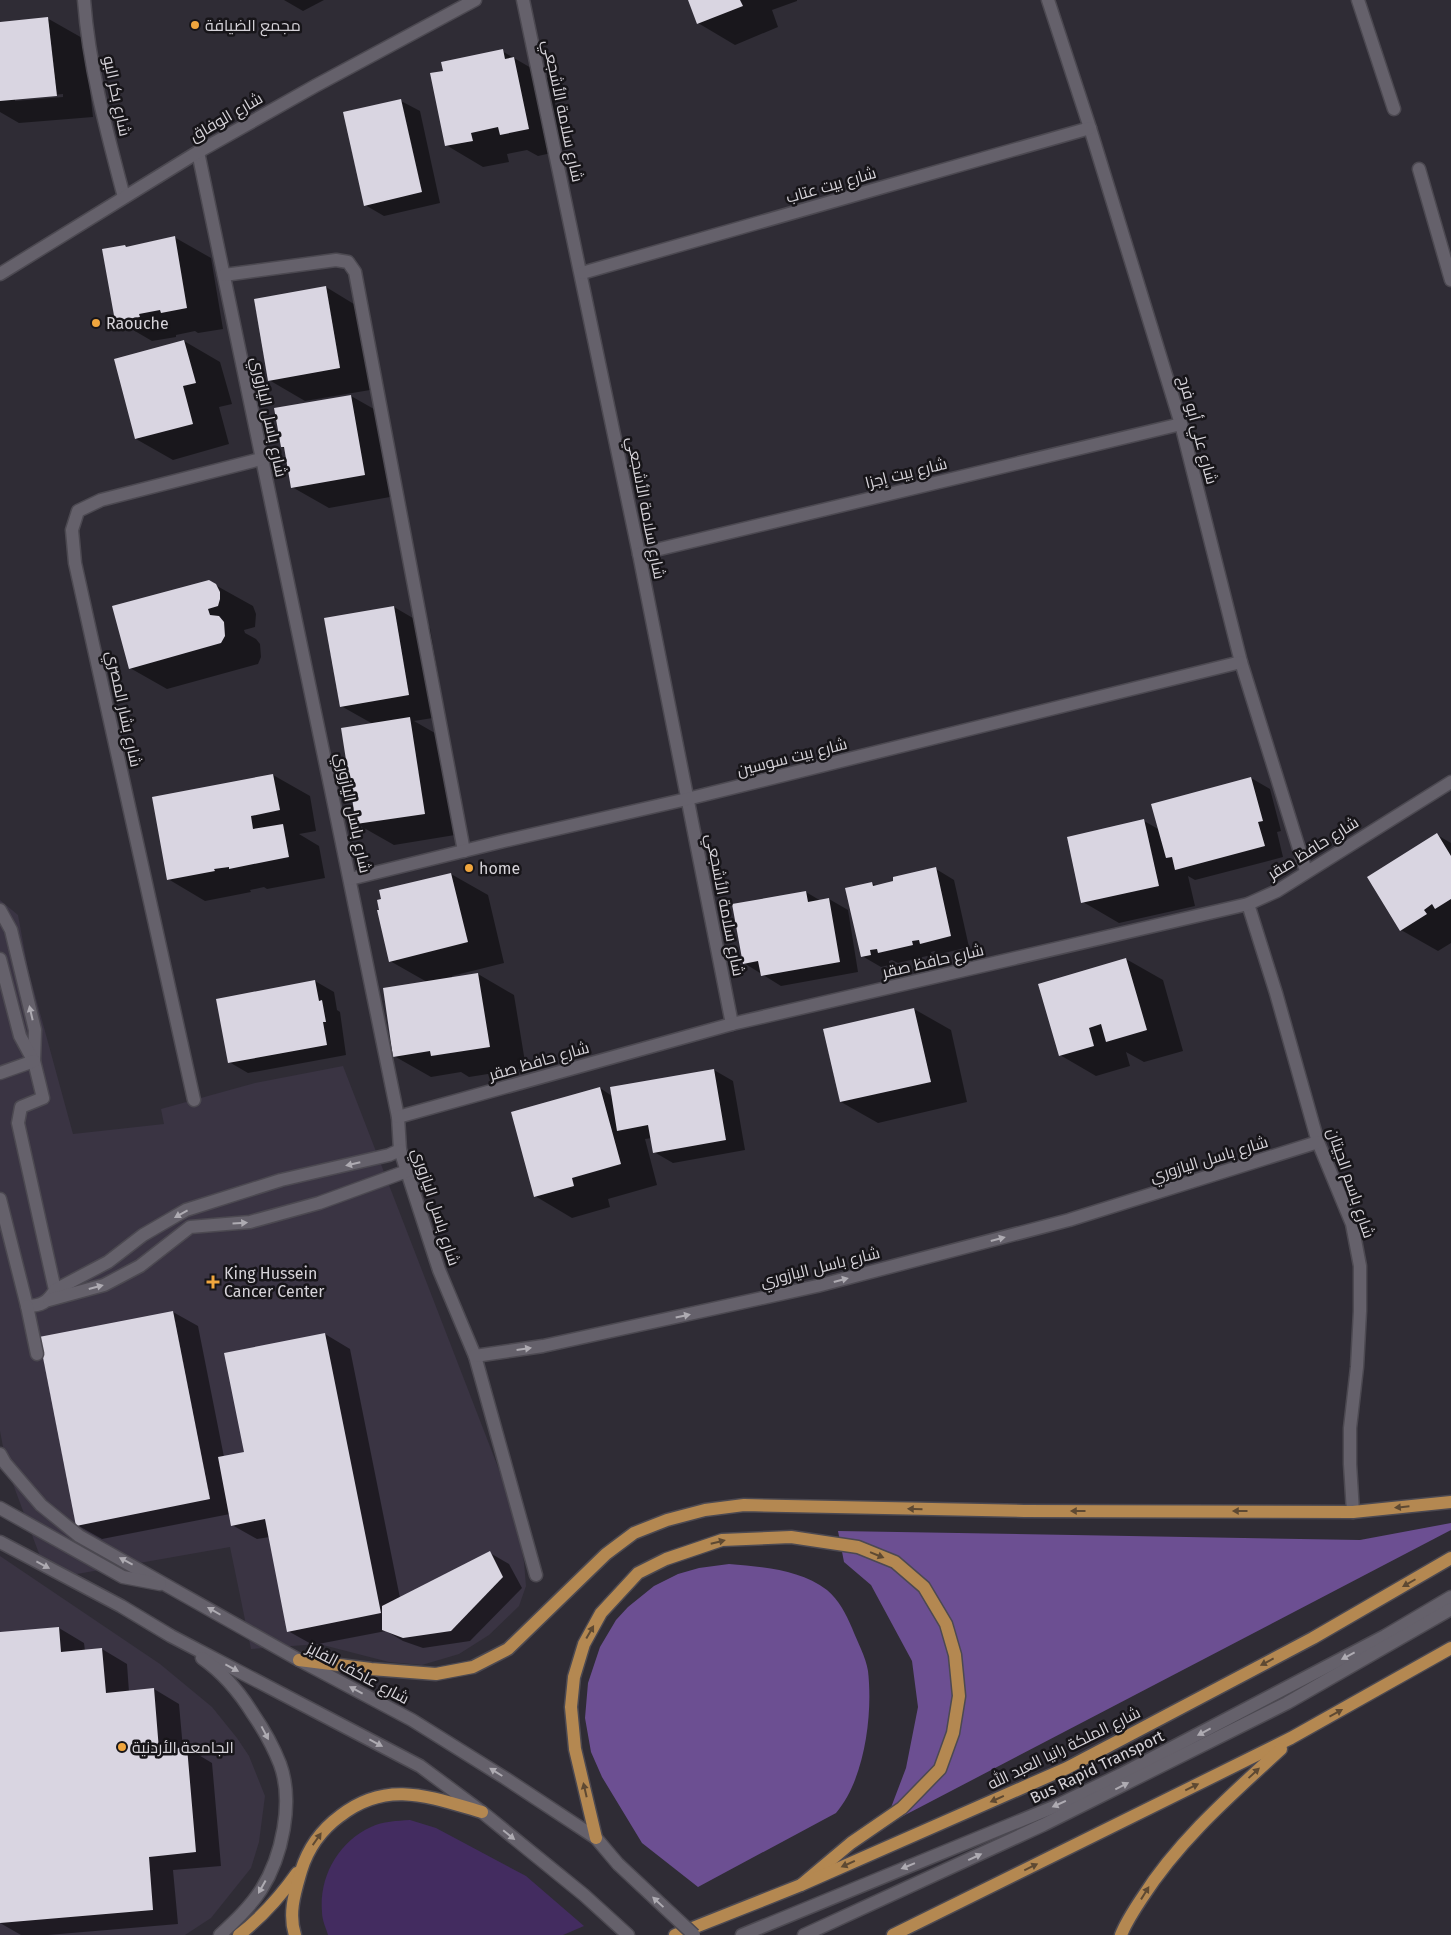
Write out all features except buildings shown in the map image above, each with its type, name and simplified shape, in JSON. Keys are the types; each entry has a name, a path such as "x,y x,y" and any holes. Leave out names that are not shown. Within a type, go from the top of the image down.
{"main road":[{"path":"299,1660 371,1669 436,1674 474,1667 508,1649 606,1554 634,1533 667,1520 705,1510 744,1506 1024,1511 1353,1512 1451,1502"},
{"path":"596,1838 575,1749 571,1707 574,1678 584,1644 601,1613 638,1573 666,1559 722,1540 791,1537 858,1547 895,1562 902,1568 924,1588 946,1624 955,1655 959,1696 953,1733 940,1769 902,1808 851,1843 801,1885"},
{"name":"شارع الملكة رانيا العبد الله","path":"675,1935 801,1885 1067,1768 1312,1638 1451,1558"},
{"path":"893,1935 1291,1738 1451,1648"},
{"path":"1120,1935 1156,1875 1196,1828 1291,1738"},
{"path":"295,1935 292,1903 303,1866 313,1843 326,1826 350,1807 376,1796 403,1794 430,1797 482,1812"},
{"path":"239,1935 257,1920 282,1894 303,1866"}],"street":[{"name":"شارع بكر البو","path":"84,0 85,19 102,113 124,197"},
{"name":"شارع الوفاق","path":"0,274 198,152 315,86 475,0"},
{"name":"شارع سلامة الأشجعي","path":"523,0 582,273 732,1024"},
{"name":"شارع علي أبو فرح","path":"1048,0 1090,128 1181,424 1241,662 1306,871"},
{"path":"1358,0 1394,109"},
{"name":"شارع بيت عتاب","path":"582,273 1090,128"},
{"name":"شارع باسل اليازوري","path":"198,152 350,879 398,1117 400,1150 439,1270 476,1356 544,1346 817,1286 1069,1220 1318,1142"},
{"path":"1419,169 1451,280"},
{"path":"224,275 336,260 348,262 355,272 464,851"},
{"name":"شارع بيت إجزا","path":"639,554 1181,424"},
{"name":"شارع بشار المصري","path":"194,1100 75,563 72,530 78,511 100,500 261,459"},
{"name":"شارع بيت سوسين","path":"350,879 687,799 1241,662"},
{"name":"شارع حافظ صقر","path":"398,1117 732,1024 1248,904 1277,891 1306,871 1451,782"},
{"name":"شارع باسم الجيتان","path":"1248,904 1276,993 1318,1142 1352,1224 1360,1266 1357,1367 1350,1428 1353,1512"},
{"path":"0,910 11,930 35,1030 34,1061 43,1098 21,1107 18,1123 52,1295"},
{"path":"0,959 20,1036 34,1061"},
{"path":"0,1073 34,1061"},
{"path":"28,1306 38,1306 52,1295 108,1262 143,1235 186,1210 281,1180 388,1155 400,1150"},
{"path":"52,1295 104,1285 140,1266 190,1226 250,1222 320,1203 407,1171"},
{"path":"0,1199 28,1306 37,1354"},
{"path":"476,1356 536,1575"},
{"name":"شارع عاكف الفايز","path":"0,1454 5,1463 41,1505 79,1536 299,1660 412,1720 596,1838 618,1864 694,1935"},
{"path":"0,1508 123,1577 168,1585"},
{"path":"0,1542 121,1606 171,1636 420,1766 482,1812 584,1895 628,1935"},
{"name":"Bus Rapid Transport","path":"742,1935 1056,1806 1120,1775 1385,1636 1451,1597"},
{"name":"Bus Rapid Transport","path":"804,1935 1043,1825 1287,1703 1451,1609"},
{"path":"171,1636 212,1666 245,1702 265,1731 281,1766 285,1795 285,1825 276,1859 261,1890 241,1916 220,1935"}],"shaded area":[{"name":"King Hussein Cancer Center","path":"0,900 18,915 28,969 73,1134 164,1124 161,1109 255,1083 343,1066 513,1506 524,1562 526,1586 519,1606 489,1635 459,1654 422,1665 389,1662 319,1644 251,1649 230,1547 60,1577 44,1567 7,1468 0,1431"},
{"path":"1451,1523 1451,1530 884,1826 906,1768 918,1707 912,1661 871,1585 844,1562 838,1531 1360,1540"},
{"name":"الجامعة الأردنية","path":"0,1556 160,1664 212,1707 249,1756 265,1796 259,1842 251,1868 211,1918 185,1935 0,1935"},
{"path":"729,1564 792,1573 816,1583 835,1598 847,1618 867,1666 869,1688 868,1726 865,1745 854,1783 836,1813 698,1887 642,1843 602,1777 591,1752 585,1718 588,1683 600,1647 616,1620 628,1607 654,1586 678,1574 699,1568"},
{"path":"410,1820 436,1828 526,1876 584,1926 563,1935 328,1935 322,1915 322,1899 327,1874 340,1851 359,1834 371,1827 385,1822"}],"place":[{"name":"مجمع الضيافة","path":"195,25"},
{"name":"Raouche","path":"96,323"},
{"name":"home","path":"469,868"},
{"name":"King Hussein Cancer Center","path":"213,1282"},
{"name":"الجامعة الأردنية","path":"122,1747"}]}
